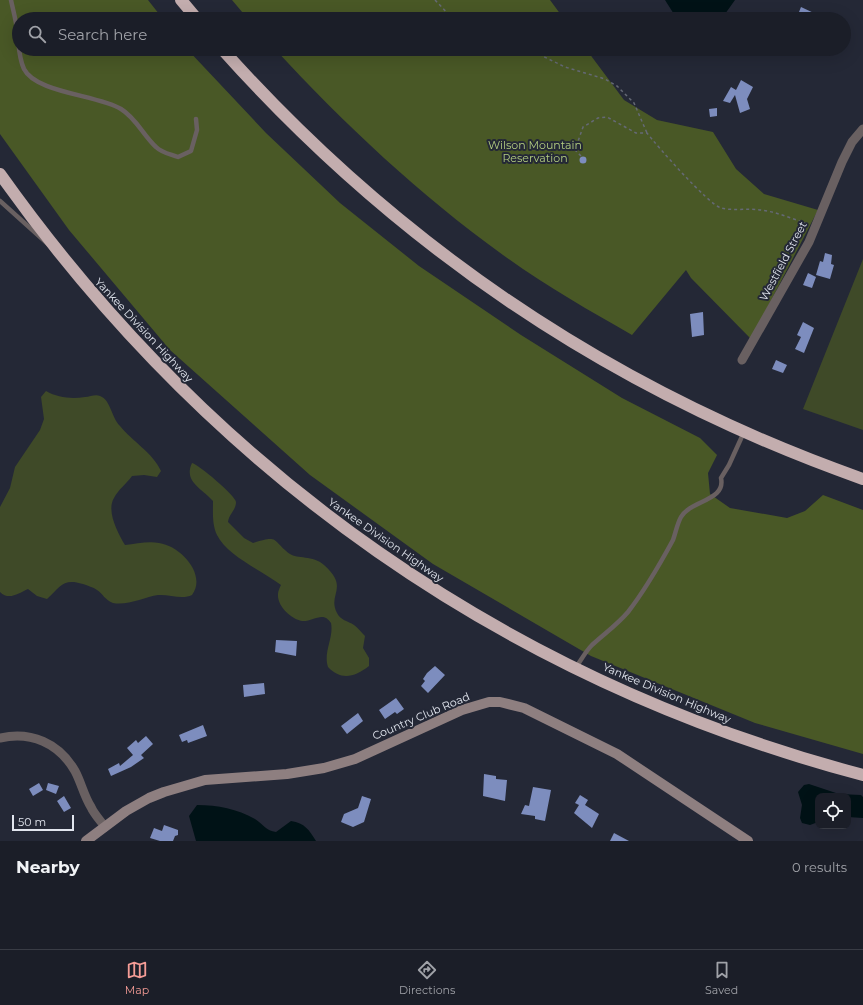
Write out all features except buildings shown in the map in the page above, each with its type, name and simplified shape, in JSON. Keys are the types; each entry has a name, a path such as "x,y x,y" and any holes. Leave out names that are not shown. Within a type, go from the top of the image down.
{"highway":[{"path":"181,0 191,12"},
{"path":"228,56 269,100 333,163 400,221 454,263 527,314 590,353 663,393 744,432 813,461 863,479"},
{"name":"Yankee Division Highway","path":"0,174 63,257 110,313 167,375 246,449 304,498 365,544 428,586 487,621 575,668 659,706 716,728 788,753 863,775"}],"street":[{"name":"Westfield Street","path":"742,360 809,242 842,162 852,142 863,129"},
{"name":"Country Club Road","path":"86,841 126,811 149,798 164,792 205,780 287,774 324,768 355,759 462,710 489,702 500,702 524,708 617,754 748,841"},
{"path":"0,738 27,736 39,739 55,746 72,765 91,808 105,827"}],"lane":[{"path":"11,0 14,12"},
{"path":"20,56 25,70 34,79 61,91 106,102 122,110 137,124 156,148 165,153 178,157 191,151 197,130 196,119"},
{"path":"0,201 63,257"},
{"path":"575,668 591,646 616,626 629,610 663,558 675,534 681,517 689,508 720,492 722,485 721,478 729,465 744,432"}],"path":[{"path":"435,0 446,12"},
{"path":"542,56 565,67 605,79 617,86 634,103 647,133 665,155 707,198 719,207 731,210 762,210 816,226"},
{"path":"581,156 576,150 580,133 590,122 598,118 607,117 636,133 647,133"}],"green space":[{"path":"0,0 148,0 157,12 12,12 12,56 194,56 266,133 340,203 419,266 521,335 622,398 700,438 717,455 708,473 710,494 730,508 787,518 805,511 823,495 863,510 863,754 755,723 591,656 433,564 310,475 170,350 69,230 0,134"},
{"path":"232,0 550,0 559,12 242,12"},
{"name":"Wilson Mountain Reservation","path":"282,56 591,56 624,100 657,120 713,132 736,169 764,194 818,210 751,339 691,278 686,270 632,335 534,277 472,232 384,158"},
{"path":"863,259 863,430 803,409"},
{"path":"46,391 55,395 70,398 96,395 104,398 120,426 153,458 161,471 157,477 144,475 132,476 114,498 111,509 112,515 116,528 125,545 155,542 167,545 183,555 194,571 196,579 196,587 192,595 180,597 158,595 118,604 110,602 94,588 76,582 63,584 47,599 37,596 28,589 10,596 3,595 0,592 0,507 10,488 15,467 40,430 44,419 41,397"},
{"path":"192,463 216,481 234,499 236,505 228,522 244,538 253,543 268,539 275,540 290,554 310,558 320,562 332,573 337,585 334,601 337,613 342,619 355,626 365,636 363,648 369,658 369,666 359,673 348,676 338,674 328,667 327,656 332,629 331,623 325,617 306,621 293,618 282,607 278,599 278,592 281,585 246,563 222,543 214,527 213,501 195,485 192,480 190,470"}],"shaded area":[{"path":"665,0 735,0 726,12 673,12"},
{"path":"809,784 836,793 815,793 815,823 810,825 802,823 800,818 802,805 798,792 804,785"},
{"path":"851,795 861,795 863,797 863,818 851,817"},
{"path":"197,805 234,810 255,819 267,829 276,832 291,821 300,823 316,841 196,841 189,816"}]}
